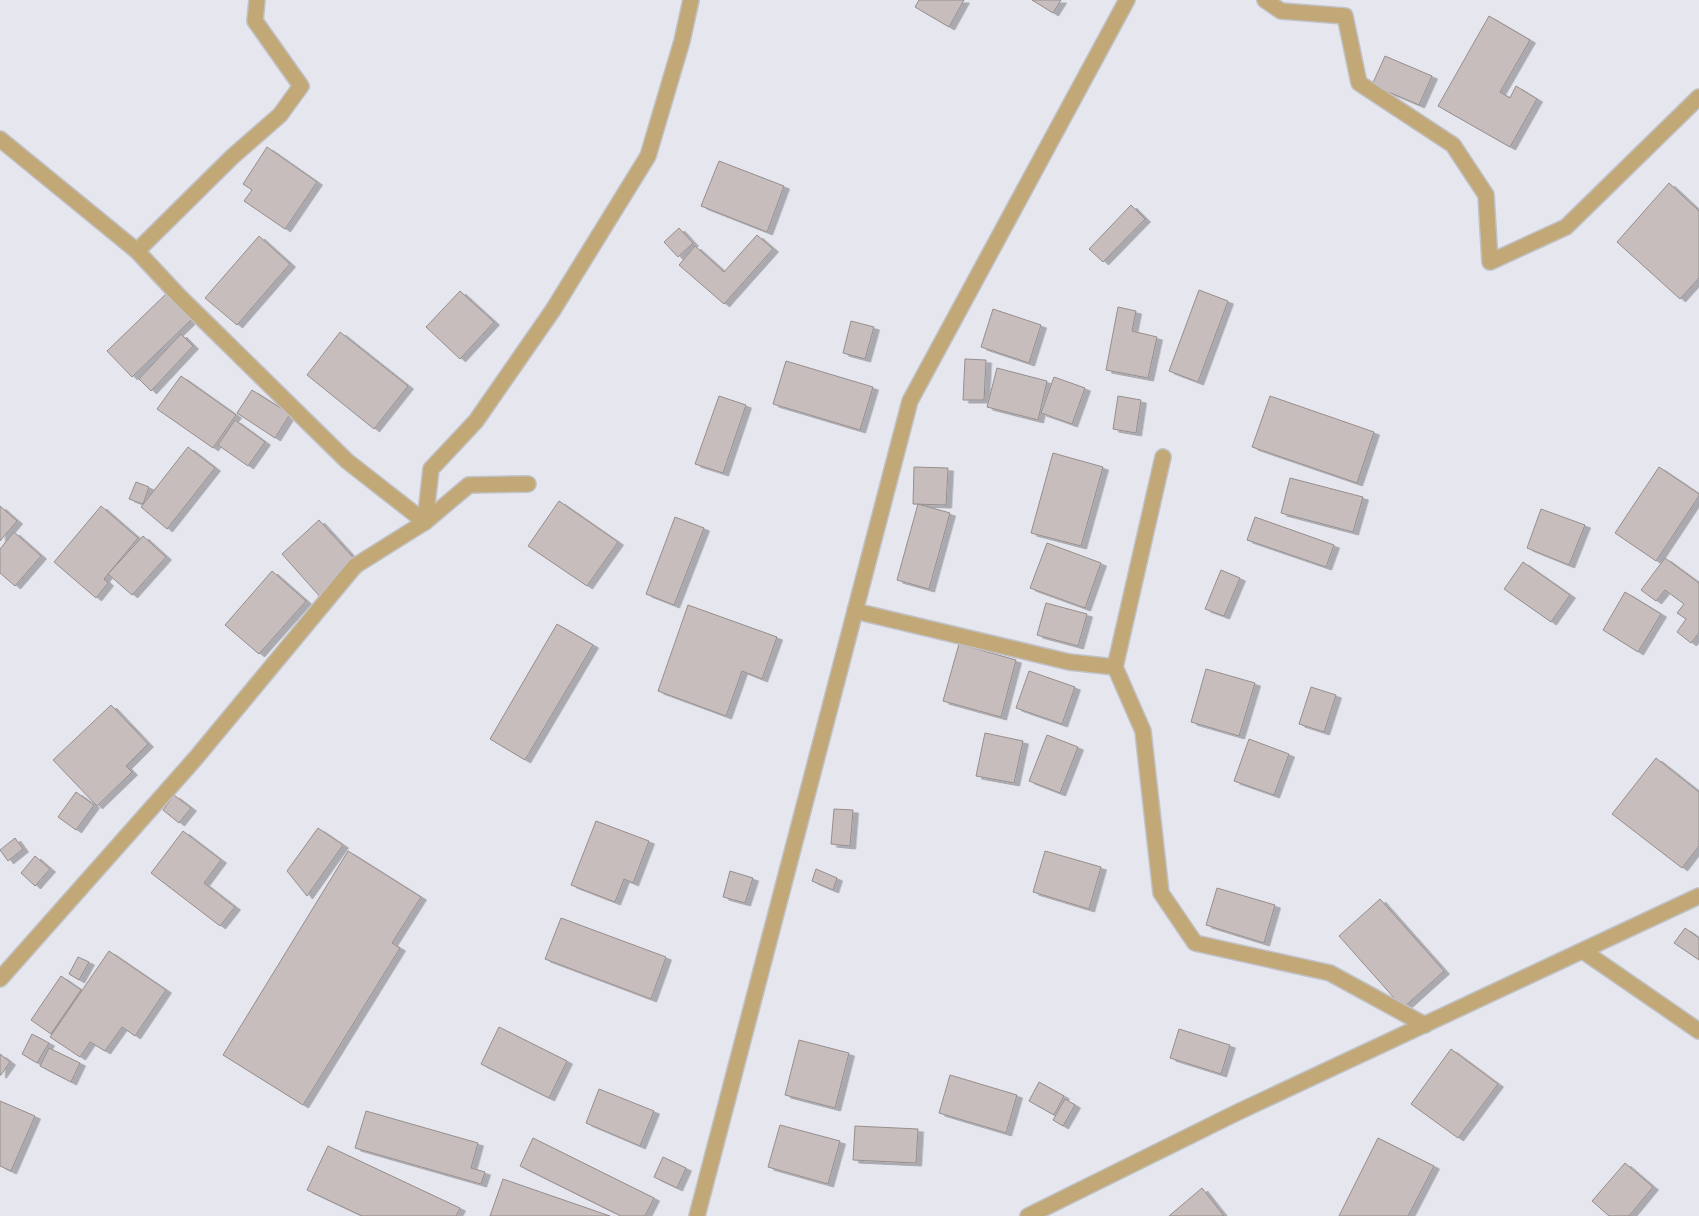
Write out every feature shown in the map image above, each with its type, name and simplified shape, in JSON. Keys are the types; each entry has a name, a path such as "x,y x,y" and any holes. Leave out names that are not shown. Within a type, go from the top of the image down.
{"street":[{"path":"137,251 232,157 280,115 301,86 255,21 257,0"},
{"path":"425,522 431,468 476,421 554,310 648,156 682,41 691,0"},
{"path":"697,1216 910,401 1127,0"},
{"path":"1265,0 1281,11 1345,16 1359,83 1453,145 1486,195 1490,262 1566,227 1699,97"},
{"path":"0,139 137,251 179,296 347,461 425,522"},
{"path":"1163,457 1115,667 1143,731 1161,893 1195,943 1330,973 1425,1025"},
{"path":"0,979 195,759 355,566 425,522 469,485 528,484"},
{"path":"855,611 1070,662 1115,667"},
{"path":"1028,1216 1238,1112 1699,896"},
{"path":"1583,951 1699,1031"}],"building":[{"path":"919,0 964,0 949,27 915,7"},
{"path":"1032,0 1061,0 1053,13"},
{"path":"1489,16 1530,40 1500,92 1510,98 1516,86 1537,99 1510,147 1438,106"},
{"path":"1385,56 1432,76 1419,105 1372,85"},
{"path":"267,147 317,182 285,229 244,201 252,190 243,184"},
{"path":"719,161 784,186 767,232 701,206"},
{"path":"1669,183 1699,211 1699,278 1680,299 1617,242"},
{"path":"1131,205 1145,219 1103,262 1089,249"},
{"path":"679,228 693,243 678,257 664,242"},
{"path":"757,235 773,249 724,304 679,265 695,246 724,272"},
{"path":"259,236 290,264 237,325 205,298"},
{"path":"1199,290 1228,301 1198,382 1169,371"},
{"path":"460,291 494,322 460,359 426,327"},
{"path":"167,293 192,319 132,377 107,351"},
{"path":"1118,307 1136,311 1132,331 1157,337 1148,378 1106,370"},
{"path":"993,309 1041,325 1029,363 981,347"},
{"path":"851,321 874,327 865,359 843,353"},
{"path":"340,332 408,386 374,429 307,375"},
{"path":"181,334 193,346 151,391 139,379"},
{"path":"965,359 986,360 984,400 963,400"},
{"path":"786,361 873,387 860,430 773,404"},
{"path":"997,368 1047,381 1038,420 987,407"},
{"path":"181,376 236,415 213,448 157,409"},
{"path":"1054,377 1085,388 1072,424 1041,413"},
{"path":"252,390 290,414 275,438 237,413"},
{"path":"719,396 746,405 723,473 695,464"},
{"path":"1118,396 1141,400 1136,433 1113,429"},
{"path":"1270,396 1374,432 1357,483 1252,447"},
{"path":"235,420 265,442 248,466 218,445"},
{"path":"188,447 215,468 167,529 141,507"},
{"path":"1053,453 1103,467 1081,546 1031,533"},
{"path":"914,467 948,468 946,505 913,504"},
{"path":"1659,467 1699,494 1699,496 1656,561 1615,533"},
{"path":"1290,478 1363,497 1353,532 1281,513"},
{"path":"136,482 149,487 143,504 129,499"},
{"path":"559,501 618,542 587,586 528,546"},
{"path":"918,504 950,513 929,589 897,580"},
{"path":"0,506 17,521 0,541"},
{"path":"101,506 138,538 104,579 108,583 96,598 54,562"},
{"path":"1541,509 1585,525 1569,565 1527,548"},
{"path":"675,517 704,528 674,605 646,594"},
{"path":"1255,517 1334,545 1326,567 1247,540"},
{"path":"319,520 360,565 322,599 282,554"},
{"path":"14,532 41,556 15,586 0,573 0,549"},
{"path":"143,536 166,557 132,595 108,574"},
{"path":"1047,543 1101,563 1085,608 1030,588"},
{"path":"1665,558 1699,583 1699,633 1691,643 1677,632 1686,619 1677,613 1684,604 1665,590 1656,601 1641,590"},
{"path":"1523,562 1570,595 1551,622 1504,589"},
{"path":"1221,570 1240,578 1224,616 1205,609"},
{"path":"272,571 306,601 259,654 225,625"},
{"path":"1625,592 1661,614 1638,652 1603,630"},
{"path":"1046,603 1087,614 1078,646 1037,635"},
{"path":"688,605 777,637 762,679 742,671 726,716 658,691"},
{"path":"557,624 593,645 525,760 490,739"},
{"path":"959,644 1016,660 1001,717 943,701"},
{"path":"1206,669 1255,683 1239,736 1191,722"},
{"path":"1029,671 1075,687 1062,724 1016,708"},
{"path":"1311,687 1336,695 1324,732 1299,724"},
{"path":"111,705 148,744 126,766 132,772 97,806 53,760"},
{"path":"985,733 1023,741 1014,783 976,776"},
{"path":"1047,735 1078,747 1060,793 1029,781"},
{"path":"1249,739 1289,754 1274,795 1234,781"},
{"path":"1656,758 1699,792 1699,846 1682,868 1612,814"},
{"path":"76,792 94,805 76,830 58,817"},
{"path":"174,795 191,808 179,823 163,810"},
{"path":"834,809 853,810 850,846 831,844"},
{"path":"596,821 649,841 633,883 624,879 615,902 571,885"},
{"path":"318,828 343,845 307,896 287,871"},
{"path":"183,831 221,860 204,883 235,907 220,926 151,873"},
{"path":"15,838 23,849 8,861 0,850"},
{"path":"348,851 421,897 392,943 400,948 303,1105 223,1055"},
{"path":"1045,851 1101,867 1089,909 1033,892"},
{"path":"35,856 50,869 35,886 21,873"},
{"path":"816,869 837,878 833,890 812,881"},
{"path":"730,871 753,878 745,903 723,897"},
{"path":"1217,888 1275,905 1264,943 1206,925"},
{"path":"1380,899 1444,971 1403,1008 1339,936"},
{"path":"561,918 666,957 651,999 545,959"},
{"path":"1685,928 1699,938 1699,960 1674,943"},
{"path":"109,951 166,990 135,1036 122,1027 105,1051 90,1042 80,1057 50,1037"},
{"path":"78,957 89,962 79,980 69,974"},
{"path":"61,976 81,990 51,1034 31,1020"},
{"path":"499,1027 567,1061 549,1098 481,1064"},
{"path":"1179,1029 1230,1045 1221,1074 1170,1058"},
{"path":"32,1034 49,1043 37,1063 22,1054"},
{"path":"799,1040 849,1053 835,1108 785,1095"},
{"path":"49,1048 80,1063 71,1082 40,1066"},
{"path":"1451,1049 1498,1084 1458,1138 1411,1104"},
{"path":"0,1054 10,1062 1,1075 0,1075"},
{"path":"950,1075 1017,1095 1006,1133 939,1113"},
{"path":"1039,1082 1064,1096 1054,1115 1029,1101"},
{"path":"599,1089 654,1111 640,1146 586,1123"},
{"path":"1065,1099 1075,1105 1063,1126 1053,1120"},
{"path":"0,1101 35,1116 11,1171 0,1166"},
{"path":"366,1111 478,1143 471,1168 485,1172 481,1184 355,1148"},
{"path":"780,1125 840,1141 828,1184 768,1167"},
{"path":"855,1126 918,1129 916,1163 853,1160"},
{"path":"533,1138 654,1198 645,1216 621,1216 520,1166"},
{"path":"1378,1138 1434,1166 1408,1216 1339,1216"},
{"path":"328,1146 460,1208 456,1216 362,1216 307,1190"},
{"path":"663,1157 686,1168 677,1188 654,1177"},
{"path":"1625,1163 1653,1187 1629,1216 1609,1216 1592,1201"},
{"path":"503,1179 610,1216 490,1216"},
{"path":"1202,1188 1224,1216 1169,1216"}]}
